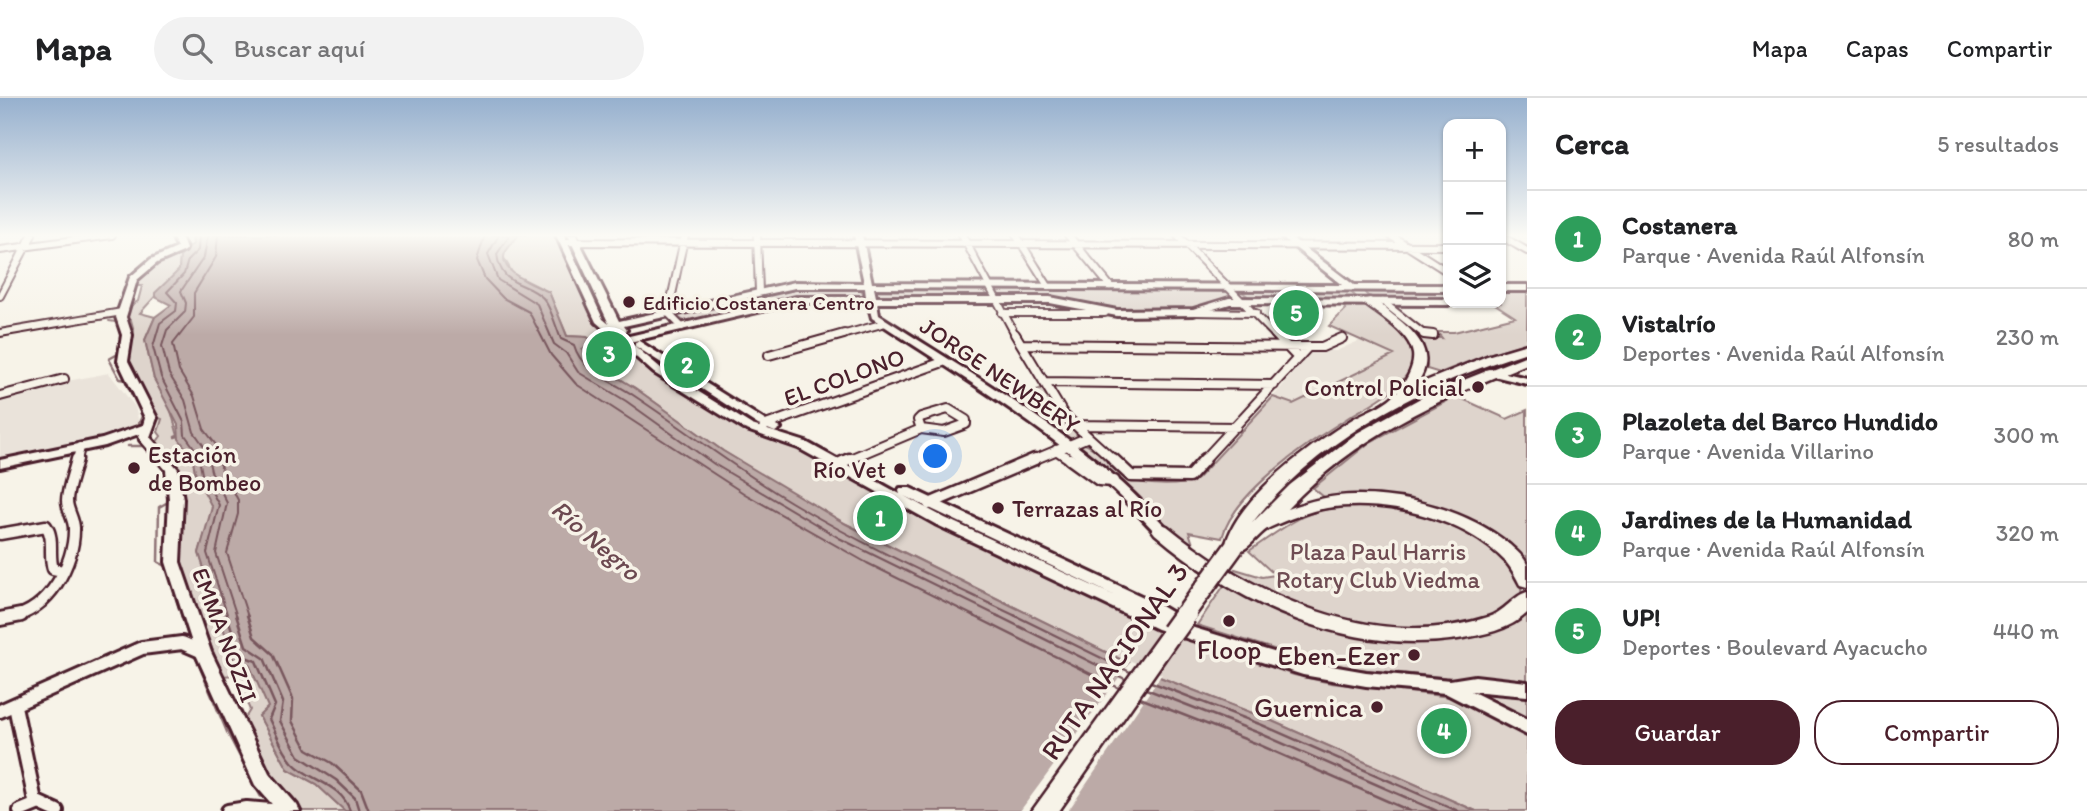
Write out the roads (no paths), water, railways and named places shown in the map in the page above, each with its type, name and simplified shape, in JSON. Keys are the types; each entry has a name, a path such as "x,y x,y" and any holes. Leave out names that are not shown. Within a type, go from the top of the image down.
{"highway":[{"path":"1376,302 1411,337 1420,353 1421,368 1395,403"},
{"name":"RUTA NACIONAL 3","path":"1234,547 1236,533 1247,517 1280,482 1346,430 1447,376 1527,348"},
{"name":"RUTA NACIONAL 3","path":"1044,811 1234,547 1262,524 1296,489 1362,436 1429,399 1489,372 1527,359"},
{"path":"1262,524 1330,502 1396,504 1435,514 1467,527 1502,549 1520,566 1527,580"},
{"path":"1161,530 1204,564 1271,601 1314,617 1372,631 1434,634 1466,631 1494,624 1513,615 1527,599"}],"main road":[{"path":"121,314 133,279 146,268"},
{"path":"579,268 596,315 630,340 658,371 748,427 763,428 841,461 926,507 1163,625 1303,668 1366,679 1450,687 1475,682 1527,689"},
{"name":"JORGE NEWBERY","path":"865,268 875,316 1069,445 1115,480 1161,530"},
{"path":"1326,268 1376,302"},
{"path":"612,326 795,285 1443,288"},
{"path":"1506,288 1527,288"},
{"path":"630,340 796,300 1050,300 1105,313 1194,313 1229,300 1443,302"},
{"name":"EMMA NOZZI","path":"121,314 127,335 123,361 151,418 148,434 172,468 176,499 173,562 202,652 262,779 290,811"},
{"path":"1489,372 1527,381"},
{"path":"0,470 148,434"},
{"path":"0,464 80,450"},
{"path":"1450,687 1527,727"}],"street":[{"path":"0,296 3,284 13,268"},
{"path":"678,268 668,313 681,327"},
{"path":"758,268 759,292"},
{"path":"980,268 1002,313 1074,425 1131,476 1189,477 1308,347"},
{"path":"1037,268 1048,286"},
{"path":"1095,268 1110,286"},
{"path":"1212,268 1298,358"},
{"path":"1376,302 1425,335 1433,335"},
{"path":"1002,313 1105,313"},
{"path":"1194,313 1256,313"},
{"path":"0,336 121,314"},
{"path":"769,355 885,323"},
{"path":"1023,344 1322,347 1342,338"},
{"name":"EL COLONO","path":"763,428 943,362"},
{"path":"0,396 64,380"},
{"path":"1044,382 1274,384"},
{"path":"841,461 921,429 937,434 947,433 966,424 966,420 954,411 938,410 918,420 921,429"},
{"path":"1074,425 1236,427"},
{"path":"926,507 1086,438"},
{"path":"0,619 24,615 37,607 52,590 63,571 74,539 74,527 67,502 80,450"},
{"name":"JORGE NEWBERY","path":"1056,450 1099,480 1115,480"},
{"path":"0,534 46,526 52,538 50,564 53,569 63,571"},
{"path":"0,711 137,648 181,643 202,652"},
{"path":"15,706 37,804"},
{"path":"20,811 37,804 57,811"},
{"path":"228,811 247,808 283,811"}],"water":[{"name":"Río Negro","path":"509,268 527,282 549,292 567,336 587,337 594,342 582,349 589,360 635,388 723,451 846,524 1144,671 1265,718 1476,811 345,811 316,784 288,769 259,716 268,707 249,664 235,664 199,553 212,507 196,476 192,456 179,439 178,425 154,379 145,340 155,317 171,305 155,297 155,293 179,270"}],"waterway":[{"path":"109,321 116,322 122,336"},
{"path":"121,334 118,354 109,359 120,379 127,380 143,414 137,428"},
{"path":"128,446 146,446"},
{"path":"168,489 168,502 159,507 158,562 166,566 182,617"},
{"path":"182,615 190,641"},
{"path":"217,624 222,621"},
{"path":"196,657 228,733 261,796"}],"place":[{"name":"Edificio Costanera Centro","path":"629,302"},
{"name":"UP!","path":"1296,313"},
{"name":"Plazoleta del Barco Hundido","path":"609,354"},
{"name":"Vistalrío","path":"687,365"},
{"name":"Control Policial","path":"1478,387"},
{"name":"Estación de Bombeo","path":"134,468"},
{"name":"Río Vet","path":"900,469"},
{"name":"Terrazas al Río","path":"998,508"},
{"name":"Costanera","path":"880,518"},
{"name":"Floop","path":"1229,621"},
{"name":"Eben-Ezer","path":"1414,655"},
{"name":"Guernica","path":"1377,707"},
{"name":"Jardines de la Humanidad","path":"1444,731"}],"park label":[{"name":"Plaza Paul Harris Rotary Club Viedma","path":"1378,565"}]}
